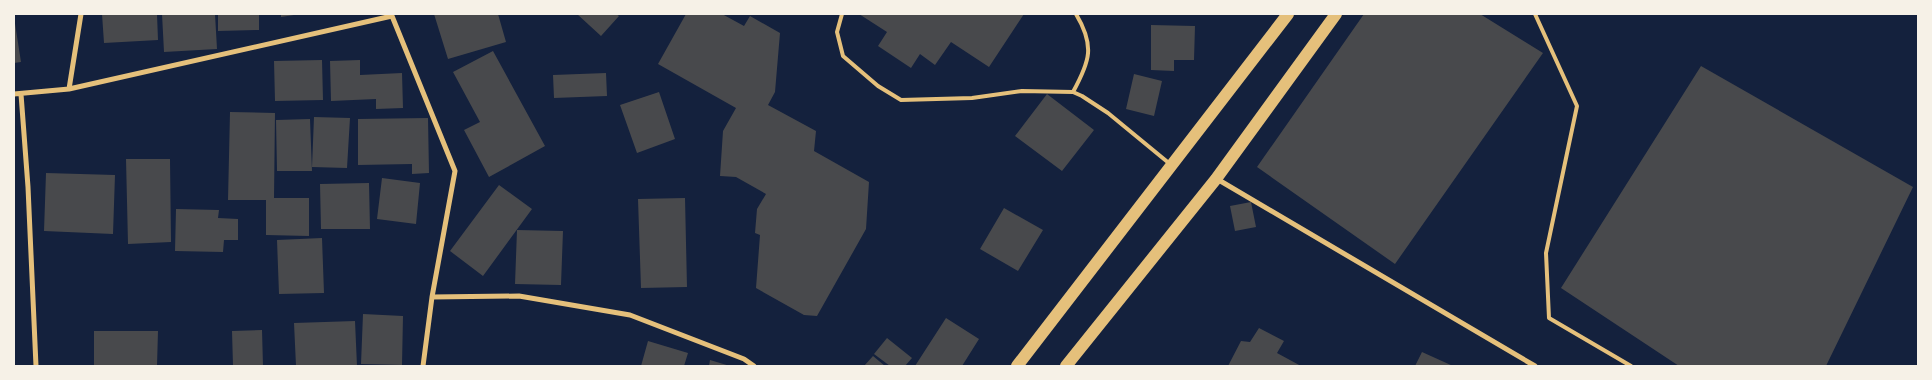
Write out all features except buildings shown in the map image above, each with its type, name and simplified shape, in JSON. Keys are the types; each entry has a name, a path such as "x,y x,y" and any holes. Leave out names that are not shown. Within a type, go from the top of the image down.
{"main road":[{"path":"1017,366 1288,14"},
{"path":"1066,366 1216,179 1336,14"}],"street":[{"path":"69,89 81,14"},
{"path":"14,94 69,89 394,15 455,170 432,297 423,366"},
{"path":"21,94 28,187 36,366"},
{"path":"1216,179 1535,366"},
{"path":"432,297 518,296 630,315 744,359 754,366"}],"lane":[{"path":"842,14 837,32 843,56 878,86 901,100 972,98 1022,91 1074,92 1108,113 1172,166"},
{"path":"1074,92 1086,68 1090,47 1076,14"},
{"path":"1536,14 1577,106 1546,253 1549,318 1631,366"}]}
